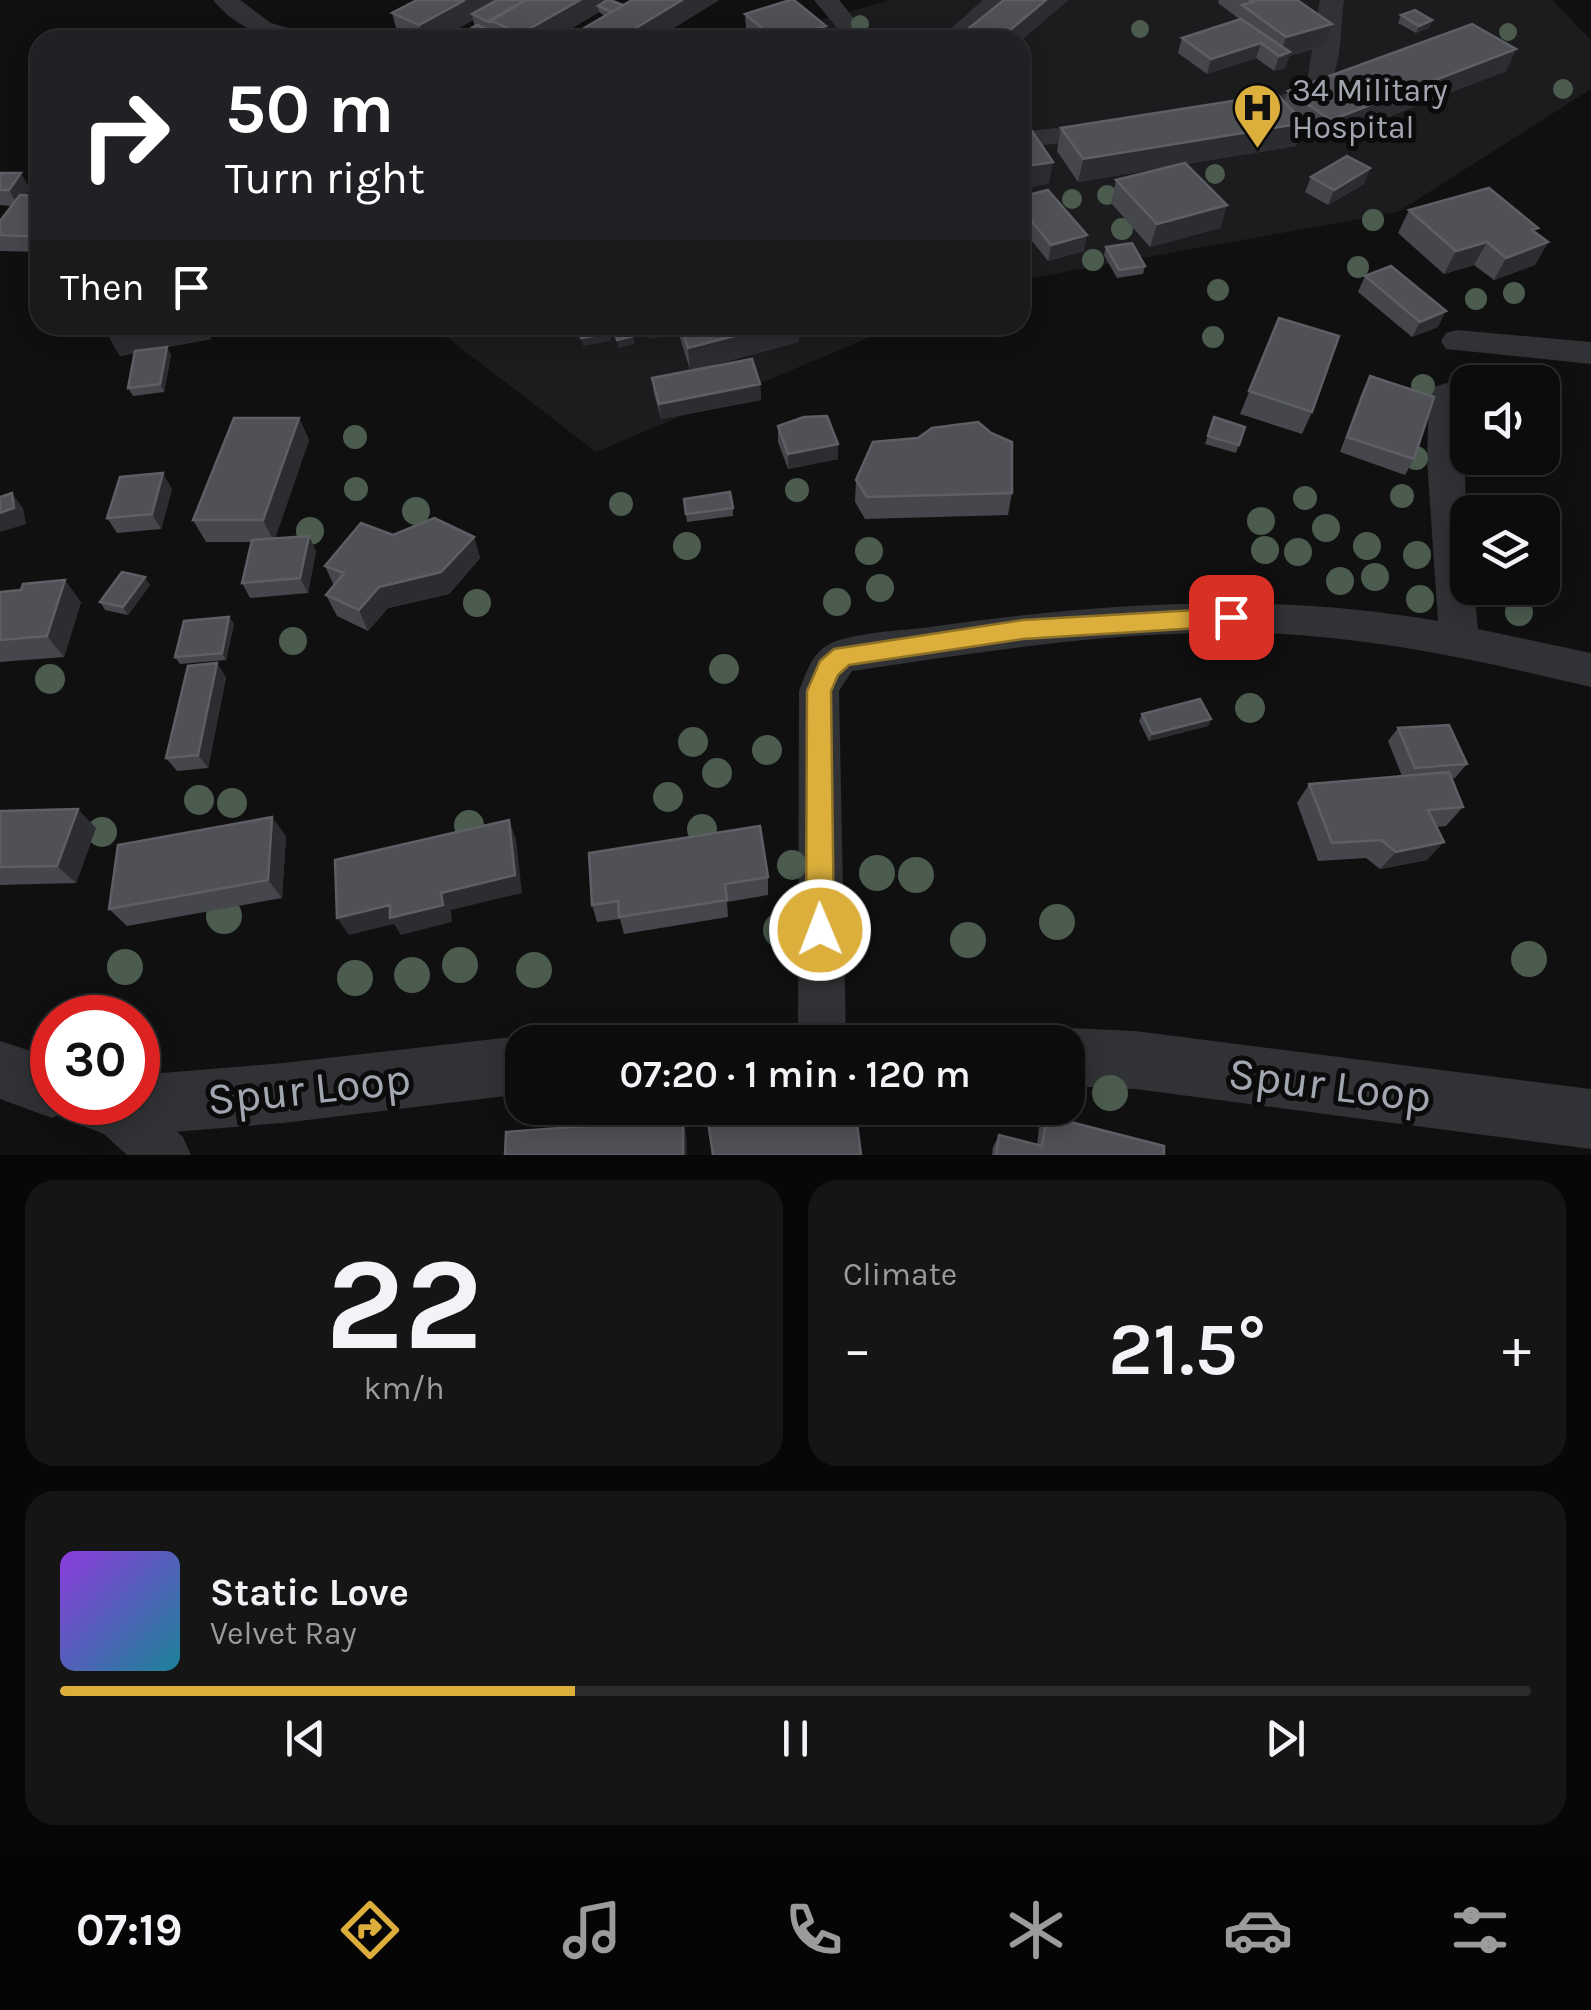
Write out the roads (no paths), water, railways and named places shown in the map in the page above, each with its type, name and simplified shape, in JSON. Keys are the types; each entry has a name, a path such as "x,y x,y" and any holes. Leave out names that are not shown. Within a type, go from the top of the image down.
{"street":[{"path":"225,0 269,30"},
{"path":"826,0 852,30"},
{"path":"962,30 997,0"},
{"path":"1256,113 1316,90 1323,74 1332,0"},
{"path":"1030,139 1132,128"},
{"path":"1457,342 1591,352"},
{"path":"1446,395 1445,475 1459,639"},
{"path":"822,1025 819,691 828,668 842,656 1023,629 1231,617 1321,621 1459,639 1591,670"},
{"name":"Spur Loop","path":"1085,1058 1154,1062 1591,1119"},
{"name":"Spur Loop","path":"160,1101 283,1093 505,1066"},
{"path":"0,1070 30,1080"},
{"path":"128,1125 165,1155"}],"place":[{"name":"34 Military Hospital","path":"1257,150"}]}
